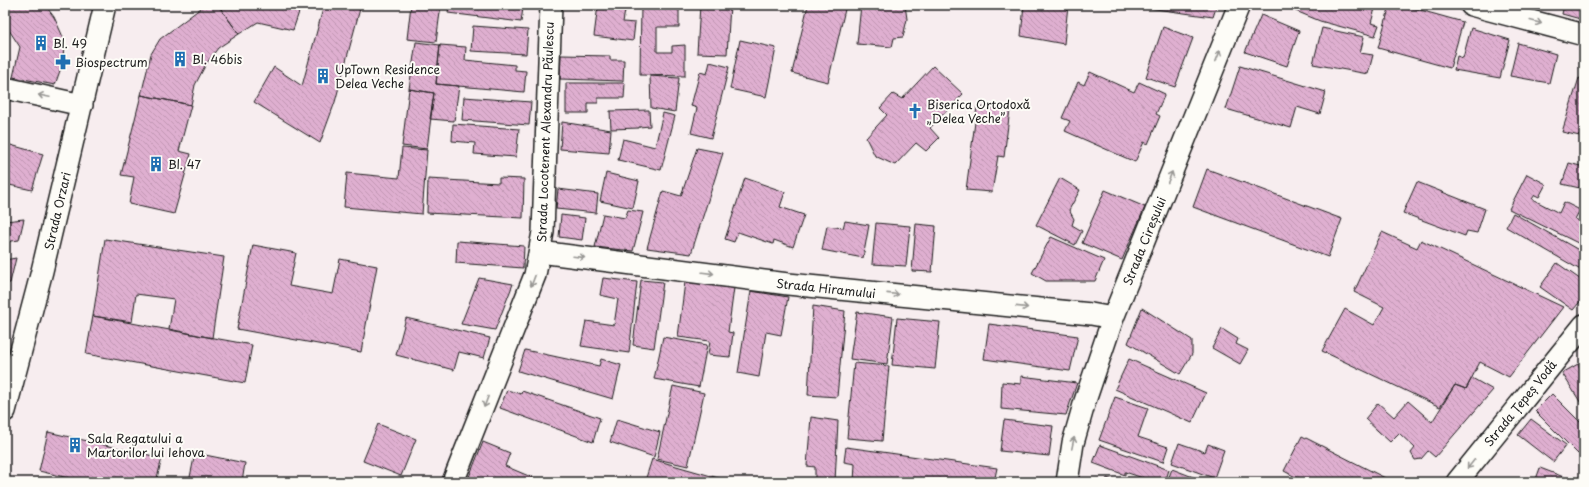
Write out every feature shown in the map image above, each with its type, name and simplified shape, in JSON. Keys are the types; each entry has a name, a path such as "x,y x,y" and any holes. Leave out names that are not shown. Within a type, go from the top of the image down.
{"street":[{"name":"Strada Locotenent Alexandru Păulescu","path":"453,482 535,275 540,252 543,232 550,5"},
{"name":"Strada Cireșului","path":"1067,482 1073,443 1080,415 1113,318 1239,5"},
{"path":"1471,5 1584,35"},
{"name":"Strada Orzari","path":"5,411 42,271 82,105 102,6"},
{"path":"5,88 82,105"},
{"name":"Strada Hiramului","path":"540,252 788,284 1091,314 1113,318"},
{"name":"Strada Țepeș Vodă","path":"1457,482 1584,325"}],"building":[{"name":"Bl. 49","path":"5,5 45,5 54,17 64,39 63,62 55,85 13,77 20,47 5,24"},
{"name":"Bl. 46bis","path":"205,5 218,5 239,34 218,48 206,64 195,85 191,105 141,95 151,54 160,39"},
{"path":"218,5 311,5 310,10 301,6 293,30 258,22 239,34"},
{"name":"UpTown Residence Delea Veche","path":"324,5 361,5 335,102 320,143 254,102 274,67 302,86"},
{"path":"411,5 441,5 436,42 407,39"},
{"path":"449,5 526,5 526,8 523,8 521,22 448,13"},
{"path":"598,5 626,5 623,22 635,23 633,41 594,36"},
{"path":"641,5 679,5 679,27 657,27 657,52 672,52 672,46 685,45 685,76 640,75"},
{"path":"700,5 730,5 727,54 697,53"},
{"path":"808,5 846,5 828,82 792,73"},
{"path":"861,5 905,5 907,19 903,37 894,38 892,47 857,44"},
{"path":"1024,5 1068,5 1064,44 1021,36"},
{"path":"1149,5 1217,5 1213,17 1148,8"},
{"path":"1285,5 1376,5 1371,23 1379,25 1375,36 1320,21 1286,7"},
{"path":"1390,5 1402,5 1463,22 1450,68 1378,48"},
{"path":"1564,5 1584,5 1584,20 1562,14"},
{"path":"1261,15 1299,31 1287,66 1245,52"},
{"path":"473,26 528,30 526,54 471,51"},
{"path":"1163,27 1193,38 1175,87 1146,77"},
{"path":"1322,28 1364,37 1360,53 1373,55 1368,74 1313,64"},
{"path":"1471,28 1510,40 1500,78 1454,70 1457,56 1463,58"},
{"path":"740,40 776,48 766,97 730,89"},
{"path":"416,42 440,45 436,84 459,86 454,121 430,119 434,93 409,89"},
{"path":"1518,43 1556,54 1549,83 1510,76"},
{"path":"440,45 466,47 465,60 515,65 515,70 526,71 524,92 436,84"},
{"path":"561,55 610,56 610,60 624,60 623,81 560,79"},
{"path":"710,62 729,67 711,138 691,133 697,108 691,106 700,72 707,74"},
{"name":"Biserica Ortodoxă „Delea Veche”","path":"933,66 963,94 930,128 939,138 926,151 916,143 895,165 875,156 866,138 887,115 880,108 893,94 902,99"},
{"path":"1240,66 1326,92 1320,114 1297,107 1291,128 1226,109"},
{"path":"1090,72 1134,92 1139,82 1165,94 1156,114 1160,116 1148,144 1144,142 1135,162 1065,131 1070,121 1062,118 1078,82 1084,85"},
{"path":"650,76 679,78 675,112 651,108"},
{"path":"1579,78 1584,80 1584,137 1562,132"},
{"path":"566,83 625,83 624,98 598,98 598,103 588,103 588,113 566,113"},
{"path":"409,89 434,93 427,149 402,146"},
{"name":"Bl. 47","path":"141,95 191,105 179,151 191,154 174,214 129,204 134,177 121,175"},
{"path":"464,97 531,102 529,125 462,120"},
{"path":"977,107 1010,109 1004,157 998,156 992,192 966,190"},
{"path":"649,110 650,126 611,129 610,111"},
{"path":"663,113 675,116 661,170 618,160 623,139 655,147"},
{"path":"562,122 611,130 609,153 560,149"},
{"path":"453,124 519,129 516,157 474,154 475,143 452,141"},
{"path":"5,133 7,144 43,154 32,190 5,184"},
{"path":"402,148 427,150 422,214 344,207 347,173 399,178"},
{"path":"697,148 723,153 691,254 647,248 663,191 681,196"},
{"path":"1569,163 1584,167 1584,189 1562,184"},
{"path":"1207,169 1342,219 1328,257 1193,207"},
{"path":"606,173 639,181 633,208 600,201"},
{"path":"1527,174 1546,184 1539,197 1535,195 1532,199 1559,213 1564,202 1580,210 1575,219 1584,223 1584,246 1509,209"},
{"path":"499,178 524,179 523,218 427,213 428,179 499,183"},
{"path":"745,178 785,192 780,207 804,215 793,247 774,240 773,244 738,232 734,242 725,239"},
{"path":"1060,178 1080,190 1069,210 1074,219 1072,225 1082,231 1075,245 1036,225"},
{"path":"1417,182 1485,209 1477,233 1467,231 1465,236 1403,213"},
{"path":"558,189 598,194 596,213 556,209"},
{"path":"1105,190 1145,207 1122,260 1082,243"},
{"path":"628,210 643,212 633,251 595,247 603,214 625,218"},
{"path":"1513,213 1584,253 1584,272 1506,227"},
{"path":"561,215 585,218 582,240 559,237"},
{"path":"24,219 19,240 5,242 5,221"},
{"path":"845,221 869,225 863,258 822,250 827,226 843,228"},
{"path":"876,223 910,226 906,266 872,264"},
{"path":"916,224 936,226 932,272 912,271"},
{"path":"1382,232 1417,248 1421,240 1563,307 1509,377 1480,362 1466,389 1455,385 1440,407 1322,351 1345,309 1374,325 1384,307 1354,292"},
{"path":"1051,237 1104,260 1095,281 1046,281 1032,273"},
{"path":"105,239 224,257 212,338 169,329 174,299 136,294 132,322 93,316"},
{"path":"457,241 524,246 523,268 456,263"},
{"path":"253,245 296,253 289,286 333,294 340,259 377,266 361,352 237,329"},
{"path":"16,258 10,283 5,283 5,260"},
{"path":"1557,263 1584,282 1584,297 1573,310 1540,287"},
{"path":"479,278 513,284 495,330 461,324"},
{"path":"603,278 637,282 629,353 581,346 586,321 614,325 618,299 600,295"},
{"path":"641,280 663,282 654,348 633,345"},
{"path":"685,282 734,288 728,332 733,333 730,357 708,355 710,341 678,337"},
{"path":"751,291 788,297 781,335 766,332 759,377 738,373"},
{"path":"813,306 845,311 837,397 808,395"},
{"path":"1142,308 1192,340 1192,354 1180,374 1128,343"},
{"path":"857,312 893,317 887,364 850,359"},
{"path":"93,316 252,345 245,383 86,354"},
{"path":"406,318 490,338 484,358 459,352 454,370 396,355"},
{"path":"897,318 940,322 935,369 892,365"},
{"path":"989,324 1078,336 1070,371 984,359"},
{"path":"1222,329 1238,339 1236,344 1248,350 1240,364 1212,348"},
{"path":"663,337 707,345 699,387 654,379"},
{"path":"525,350 599,366 601,359 621,365 613,399 518,371"},
{"path":"1129,359 1206,393 1192,423 1115,389"},
{"path":"854,363 889,366 882,441 847,438"},
{"path":"1578,364 1584,373 1584,408 1562,373"},
{"path":"1021,376 1077,383 1066,415 1001,409 1002,382 1021,384"},
{"path":"1472,378 1493,390 1435,457 1428,451 1421,459 1415,460 1411,453 1415,448 1399,433 1390,442 1365,419 1378,403 1394,417 1408,401 1432,422 1455,385 1466,389"},
{"path":"673,386 704,393 688,466 657,459"},
{"path":"507,390 521,394 522,391 600,418 593,442 500,408"},
{"path":"1552,394 1584,426 1584,448 1578,454 1535,411"},
{"path":"1115,397 1148,408 1138,437 1168,447 1163,462 1099,440"},
{"path":"811,417 838,421 835,482 815,482 815,467 807,466"},
{"path":"617,419 660,432 654,457 610,442"},
{"path":"1531,419 1566,445 1553,462 1518,435"},
{"path":"1004,420 1053,426 1049,456 1000,451"},
{"path":"378,424 416,439 401,476 363,461"},
{"name":"Sala Regatului a Martorilor lui Iehova","path":"48,432 162,458 156,482 85,482 39,471"},
{"path":"1302,436 1393,482 1305,482 1284,471"},
{"path":"483,442 510,453 505,466 543,482 482,482 469,477"},
{"path":"1179,443 1205,452 1208,444 1224,450 1214,478 1172,463"},
{"path":"1100,445 1169,470 1165,482 1155,482 1125,472 1125,475 1093,463"},
{"path":"846,447 997,468 994,482 854,482 855,464 844,462"},
{"path":"195,453 245,463 242,482 189,482"},
{"path":"652,459 732,482 645,481"},
{"path":"1540,468 1577,482 1535,482"},
{"path":"1172,469 1206,482 1167,482"},
{"path":"1107,478 1119,482 1106,482"}],"place":[{"name":"Bl. 49","path":"41,43"},
{"name":"Bl. 46bis","path":"180,59"},
{"name":"Biospectrum","path":"63,62"},
{"name":"UpTown Residence Delea Veche","path":"323,76"},
{"name":"Biserica Ortodoxă „Delea Veche”","path":"915,111"},
{"name":"Bl. 47","path":"156,164"},
{"name":"Sala Regatului a Martorilor lui Iehova","path":"75,445"}]}
